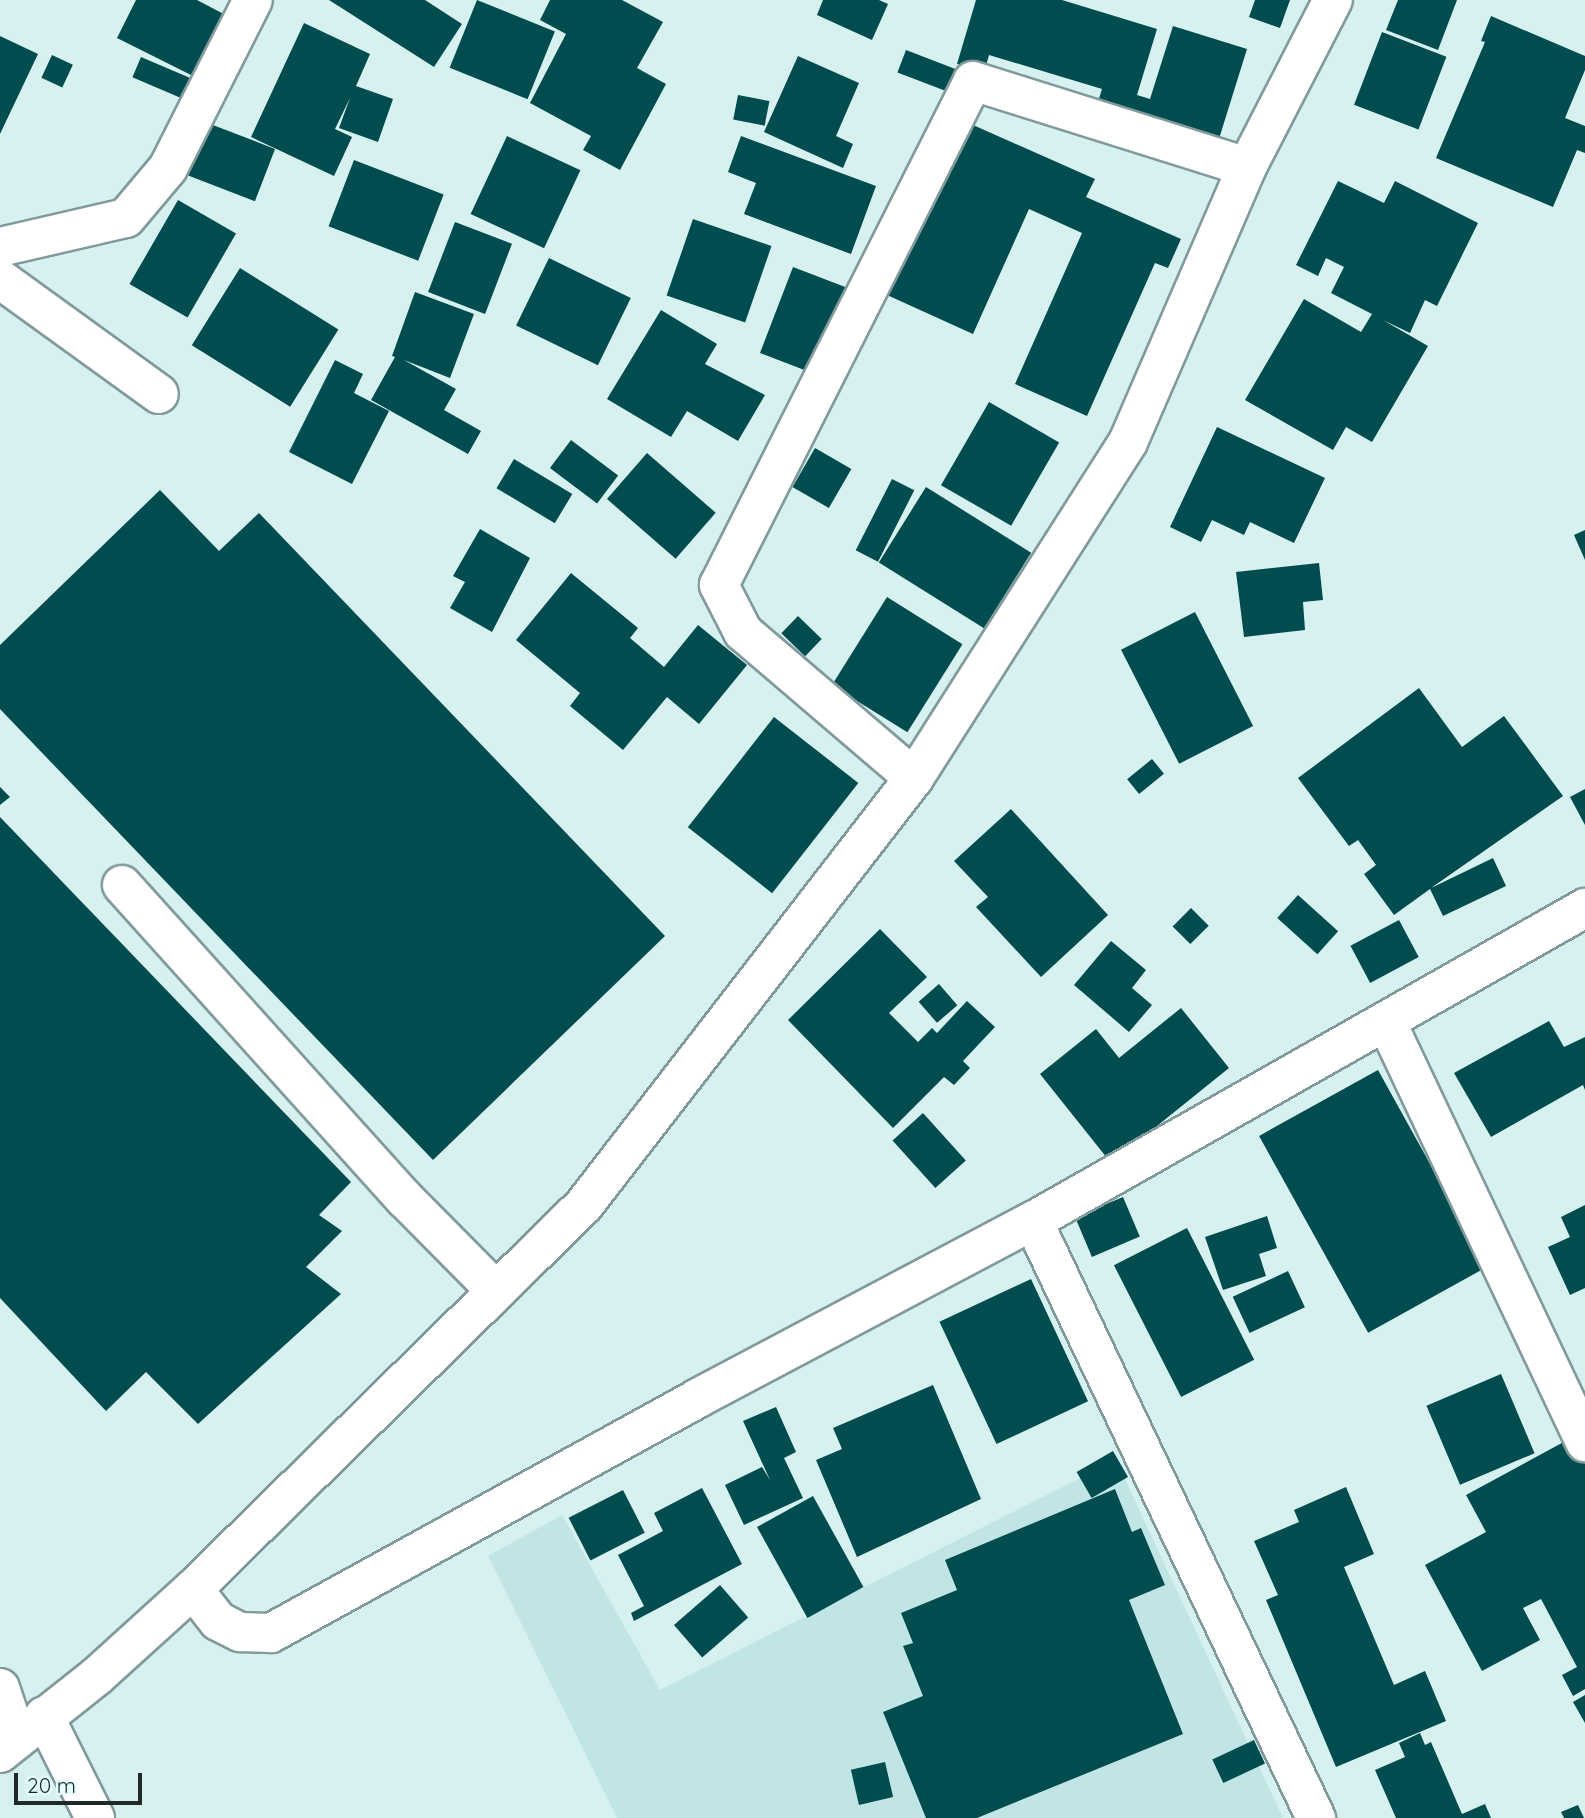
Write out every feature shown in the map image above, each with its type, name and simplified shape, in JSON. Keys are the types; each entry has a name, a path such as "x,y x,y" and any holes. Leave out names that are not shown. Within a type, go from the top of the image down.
{"street":[{"path":"0,247 126,218 168,167 253,0"},
{"path":"20,1736 193,1589 584,1205 914,779 1128,442 1247,167 1333,0"},
{"path":"914,779 743,632 719,585 973,81 1247,167"},
{"path":"0,279 159,394"},
{"path":"122,885 405,1199 496,1291"},
{"path":"193,1589 218,1621 240,1632 271,1633 650,1423 1033,1221 1585,908"},
{"path":"1386,1021 1585,1442"},
{"path":"1033,1221 1317,1818"},
{"path":"0,1688 20,1736 95,1818"}],"shaded area":[{"path":"1116,1460 1283,1818 617,1818 488,1556 562,1515 660,1690"}],"building":[{"path":"136,0 197,0 237,21 205,82 117,38"},
{"path":"329,0 425,0 462,24 434,67"},
{"path":"477,0 555,31 528,99 450,68"},
{"path":"550,0 622,0 663,22 637,68 666,84 620,170 583,150 591,136 530,103 566,34 540,20"},
{"path":"823,0 879,0 888,4 872,40 817,15"},
{"path":"976,0 1062,0 1157,29 1137,95 1150,99 1173,26 1247,49 1218,142 1097,105 1102,89 989,55 984,73 957,64"},
{"path":"1255,0 1290,0 1280,28 1249,17"},
{"path":"1398,0 1457,0 1438,50 1386,30"},
{"path":"1491,16 1585,56 1585,70 1565,118 1585,126 1585,153 1577,150 1553,207 1436,158 1485,42 1481,41"},
{"path":"304,23 370,54 356,86 393,99 378,142 339,128 350,98 335,129 352,137 334,176 251,137"},
{"path":"1382,32 1446,57 1418,130 1354,105"},
{"path":"0,36 38,54 0,134"},
{"path":"906,50 968,74 959,96 897,72"},
{"path":"52,55 73,65 62,87 41,78"},
{"path":"798,56 859,83 836,136 853,144 843,168 764,132"},
{"path":"141,57 193,79 184,99 132,77"},
{"path":"738,95 769,101 765,126 733,120"},
{"path":"964,121 1095,179 1086,197 1181,239 1168,268 1155,263 1087,416 1015,384 1082,233 1029,209 973,334 887,295"},
{"path":"205,122 275,149 255,201 185,174"},
{"path":"507,136 580,170 544,248 471,214"},
{"path":"741,136 876,186 851,254 744,214 756,183 728,172"},
{"path":"354,160 444,194 418,261 329,226"},
{"path":"1338,181 1384,203 1395,181 1478,223 1437,306 1425,300 1410,333 1383,320 1428,346 1372,442 1346,427 1333,450 1245,400 1304,299 1361,332 1372,314 1331,293 1344,267 1326,258 1318,276 1296,265"},
{"path":"178,200 236,234 188,318 130,284"},
{"path":"693,219 771,246 745,323 667,296"},
{"path":"455,222 512,244 485,314 428,292"},
{"path":"549,258 631,298 598,365 516,325"},
{"path":"793,267 847,288 814,374 760,353"},
{"path":"240,268 338,329 290,407 192,345"},
{"path":"415,292 474,314 450,378 404,360 456,389 444,410 481,431 468,454 371,400 395,357 392,356"},
{"path":"661,310 717,344 705,364 765,395 738,441 687,411 671,437 607,399"},
{"path":"335,360 363,374 354,393 389,411 352,484 289,452"},
{"path":"989,402 1059,442 1011,526 941,485"},
{"path":"1217,427 1325,478 1294,543 1250,522 1244,535 1212,520 1201,542 1170,527"},
{"path":"571,440 618,476 597,503 550,468"},
{"path":"815,448 851,469 829,508 792,487"},
{"path":"647,453 716,513 676,559 607,499"},
{"path":"514,459 572,494 555,523 496,488"},
{"path":"892,479 914,490 878,562 856,550"},
{"path":"926,487 1031,553 984,628 879,562"},
{"path":"160,490 219,551 259,513 665,936 433,1160 0,709 0,645"},
{"path":"480,529 530,558 492,632 450,608 465,582 453,576"},
{"path":"1585,530 1585,560 1574,535"},
{"path":"1319,563 1323,600 1303,602 1305,630 1244,637 1236,572"},
{"path":"571,573 638,628 630,638 664,667 698,625 747,665 699,724 667,697 623,750 570,706 580,693 516,640"},
{"path":"887,597 962,644 907,732 832,685"},
{"path":"1195,612 1253,726 1179,764 1121,650"},
{"path":"798,616 822,639 805,656 781,633"},
{"path":"1419,688 1462,747 1504,716 1563,796 1431,888 1493,858 1506,886 1443,916 1430,889 1394,915 1364,874 1376,865 1358,840 1349,846 1298,778"},
{"path":"774,717 858,783 772,893 688,827"},
{"path":"1152,759 1164,774 1139,794 1127,779"},
{"path":"0,787 10,797 0,805"},
{"path":"1585,789 1585,825 1570,797"},
{"path":"1011,809 1108,915 1041,977 976,907 988,897 954,861"},
{"path":"0,817 351,1182 319,1215 342,1231 306,1267 341,1294 198,1424 146,1372 106,1411 0,1298"},
{"path":"1298,895 1338,931 1317,954 1277,918"},
{"path":"1191,908 1209,926 1190,944 1173,926"},
{"path":"1399,920 1419,957 1370,983 1350,946"},
{"path":"880,929 927,977 889,1013 918,1042 932,1028 937,1033 967,1001 995,1027 963,1061 970,1068 954,1085 944,1077 893,1128 788,1020"},
{"path":"1111,941 1146,970 1132,988 1152,1005 1129,1032 1074,985"},
{"path":"939,984 957,1005 937,1023 919,1002"},
{"path":"1181,1008 1229,1068 1111,1163 1040,1074 1096,1029 1119,1058"},
{"path":"1549,1021 1564,1047 1585,1037 1585,1090 1583,1085 1491,1137 1454,1073"},
{"path":"1378,1070 1487,1267 1368,1333 1259,1136"},
{"path":"923,1113 966,1161 935,1188 893,1140"},
{"path":"1123,1197 1140,1237 1092,1257 1075,1217"},
{"path":"1585,1205 1585,1288 1570,1295 1548,1247 1570,1237 1561,1217"},
{"path":"1267,1216 1277,1248 1259,1254 1266,1276 1223,1290 1205,1237"},
{"path":"1187,1228 1254,1360 1181,1397 1114,1265"},
{"path":"1288,1271 1305,1307 1250,1333 1233,1297"},
{"path":"1031,1279 1088,1401 997,1444 939,1322"},
{"path":"1501,1374 1535,1453 1460,1485 1426,1406"},
{"path":"933,1385 981,1499 857,1557 816,1460 842,1449 833,1428"},
{"path":"776,1407 796,1452 784,1458 803,1498 744,1525 725,1485 762,1467 770,1480 743,1421"},
{"path":"1571,1438 1585,1464 1585,1689 1573,1696 1562,1675 1577,1667 1541,1599 1523,1608 1540,1640 1482,1671 1425,1565 1486,1532 1466,1495"},
{"path":"1113,1451 1128,1477 1092,1498 1077,1472"},
{"path":"1346,1487 1374,1554 1344,1567 1394,1685 1425,1671 1446,1721 1336,1767 1266,1600 1278,1595 1254,1541 1299,1522 1294,1510"},
{"path":"702,1488 742,1564 634,1621 631,1613 644,1606 618,1555 663,1531 654,1513"},
{"path":"1115,1489 1132,1532 1141,1528 1165,1585 1129,1600 1183,1734 977,1818 926,1818 883,1712 923,1696 903,1646 913,1643 901,1613 957,1590 945,1560"},
{"path":"623,1490 645,1533 590,1560 569,1518"},
{"path":"813,1496 863,1587 807,1618 757,1527"},
{"path":"720,1585 748,1617 702,1657 674,1625"},
{"path":"1585,1695 1585,1723 1573,1702"},
{"path":"1420,1733 1425,1745 1431,1742 1462,1814 1485,1804 1491,1818 1396,1818 1375,1770 1405,1757 1399,1743"},
{"path":"1254,1740 1265,1764 1223,1783 1212,1759"},
{"path":"885,1762 893,1797 859,1805 851,1770"},
{"path":"1578,1805 1584,1818 1564,1818 1561,1812"}]}
